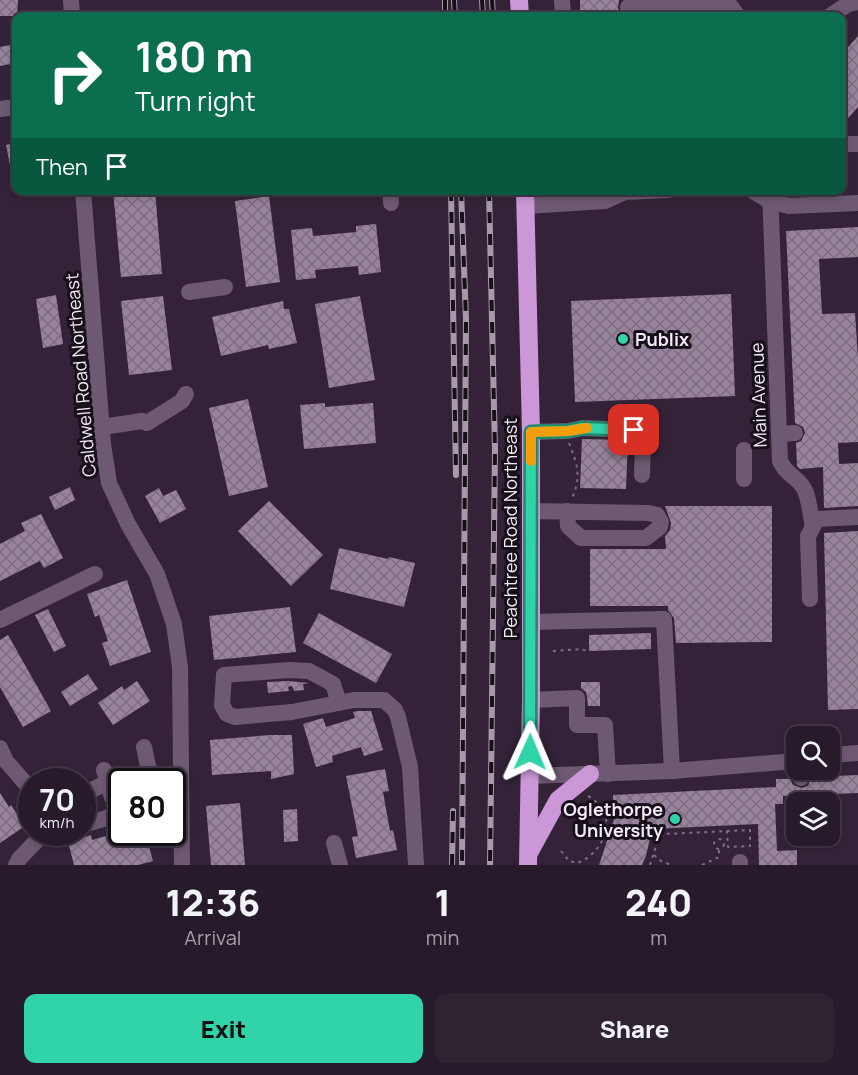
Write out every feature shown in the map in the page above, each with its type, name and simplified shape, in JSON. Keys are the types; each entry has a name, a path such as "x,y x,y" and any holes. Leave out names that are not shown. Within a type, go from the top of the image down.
{"highway":[{"name":"Peachtree Road Northeast","path":"525,198 531,432 531,700 528,860"},
{"path":"528,860 558,800 590,774"}],"street":[{"path":"628,8 722,2 729,4 735,12"},
{"path":"836,12 848,4 858,2"},
{"name":"Caldwell Road Northeast","path":"83,195 102,427 109,483 128,524 157,574 174,624 180,667 181,768"},
{"path":"525,198 605,201 618,195"},
{"path":"770,196 789,206 858,203"},
{"name":"Main Avenue","path":"770,196 787,433 780,461 785,470 806,489 813,526 808,536 810,599"},
{"path":"189,292 225,287"},
{"path":"102,427 142,421 147,423 158,411 189,395"},
{"path":"531,432 568,431 582,428 634,430 643,442 642,475"},
{"path":"744,450 744,479"},
{"path":"530,511 567,508 649,513 657,515 661,522 660,527 646,538 581,538 568,526 567,508"},
{"path":"813,526 817,519 858,517"},
{"path":"0,620 94,574"},
{"path":"530,622 664,619 672,771"},
{"path":"339,703 333,684 309,672 289,670 224,675 222,705 227,714 235,717 292,712 339,703 354,700 384,700 395,710 410,767 416,865"},
{"path":"531,700 577,698 577,725 605,725 608,774"},
{"path":"144,747 147,768"},
{"path":"0,748 6,761 18,775"},
{"path":"840,754 858,753"},
{"path":"530,776 672,771 786,761"},
{"path":"840,763 858,762"},
{"path":"96,797 102,795 108,785"},
{"path":"334,843 341,865"},
{"path":"16,865 32,846"},
{"name":"Caldwell Road Northeast","path":"182,846 182,865"}],"path":[{"path":"567,508 578,484 577,464 568,441"},
{"path":"553,651 582,649 589,652"},
{"path":"561,851 569,861 578,863 589,858 600,845 607,820 603,809 587,795"},
{"path":"650,865 658,840 664,834 718,831 750,830 750,846 728,848 728,831"},
{"path":"702,865 719,857 719,849 714,844 718,839 718,831"},
{"path":"718,839 724,843 719,849"},
{"path":"654,855 671,865"}],"building":[{"path":"0,0 18,0 17,12 12,12 12,16 0,16"},
{"path":"580,0 619,0 619,12 580,12"},
{"path":"858,36 858,107 846,120 846,50"},
{"path":"12,45 12,64 0,66 0,47"},
{"path":"12,144 12,175 6,145"},
{"path":"113,195 155,195 162,274 121,277"},
{"path":"269,196 280,282 246,287 235,201"},
{"path":"376,224 381,272 359,275 358,266 315,270 316,278 296,280 291,230 312,228 313,236 356,232 356,226"},
{"path":"858,227 858,257 819,259 822,314 855,313 858,358 858,442 838,443 839,464 858,463 858,506 824,508 823,467 800,469 797,466 796,443 801,441 805,433 803,427 795,423 786,231"},
{"path":"731,294 735,396 575,402 571,301"},
{"path":"56,295 63,344 43,348 36,299"},
{"path":"163,296 172,370 129,375 121,301"},
{"path":"360,296 375,380 329,388 315,304"},
{"path":"283,301 284,309 289,309 297,343 269,349 268,345 221,356 212,317"},
{"path":"248,399 268,487 229,496 209,408"},
{"path":"325,403 325,407 373,403 376,443 304,449 300,405"},
{"path":"582,439 628,440 626,489 580,488"},
{"path":"70,487 75,500 55,510 49,497"},
{"path":"159,488 163,496 176,490 186,509 160,523 145,496"},
{"path":"269,501 323,555 291,586 238,531"},
{"path":"665,506 772,506 772,642 676,643 674,618 668,606 590,606 590,549 666,549 665,536 670,530 671,523"},
{"path":"41,514 63,558 44,568 40,561 0,581 0,544 25,531 21,523"},
{"path":"858,531 858,709 828,710 824,533"},
{"path":"339,548 415,563 404,607 330,589"},
{"path":"127,580 151,652 110,666 102,643 108,641 99,615 95,617 87,594"},
{"path":"290,607 296,652 214,660 209,616"},
{"path":"48,609 66,646 54,652 35,615"},
{"path":"319,613 392,654 376,683 303,643"},
{"path":"651,633 651,649 589,651 589,635"},
{"path":"8,635 51,711 23,727 0,687 0,640"},
{"path":"88,674 98,689 70,706 61,692"},
{"path":"137,681 150,701 113,725 98,703 122,686 124,690"},
{"path":"267,682 309,683 303,684 304,690 294,691 292,686 288,687 289,691 268,693"},
{"path":"581,682 600,682 600,706 588,706 586,692 581,688"},
{"path":"371,711 383,750 364,756 361,747 332,756 333,762 316,767 303,724 323,718 326,727 355,718 353,712"},
{"path":"292,735 294,774 271,779 271,771 212,775 210,740"},
{"path":"385,769 389,791 383,792 390,831 393,830 397,850 356,858 352,837 358,836 346,776"},
{"path":"858,775 858,793 786,792 786,796 783,796 783,804 775,804 777,851 797,850 797,865 759,865 758,824 652,829 642,865 599,865 614,820 613,795 776,787 776,779 790,780 793,785 802,788 808,786 810,780 840,780 840,776"},
{"path":"0,793 18,816 18,831 0,843"},
{"path":"240,803 245,865 211,865 206,806"},
{"path":"297,809 298,841 284,842 283,810"},
{"path":"108,835 108,846 149,846 153,861 138,865 74,865 69,846 96,846 96,839"}],"railway":[{"path":"445,0 445,12"},
{"path":"454,0 455,12"},
{"path":"482,0 483,12"},
{"path":"492,0 493,12"},
{"path":"451,195 456,475"},
{"path":"461,195 466,319 462,865"},
{"path":"489,195 495,451 490,865"},
{"path":"452,865 453,811"}],"slow traffic":[{"path":"531,461 531,432 587,428"}],"place":[{"name":"Publix","path":"623,339"},
{"name":"Oglethorpe University","path":"675,819"}],"route":[{"path":"530,752 531,432 568,431 582,428 634,430"}]}
